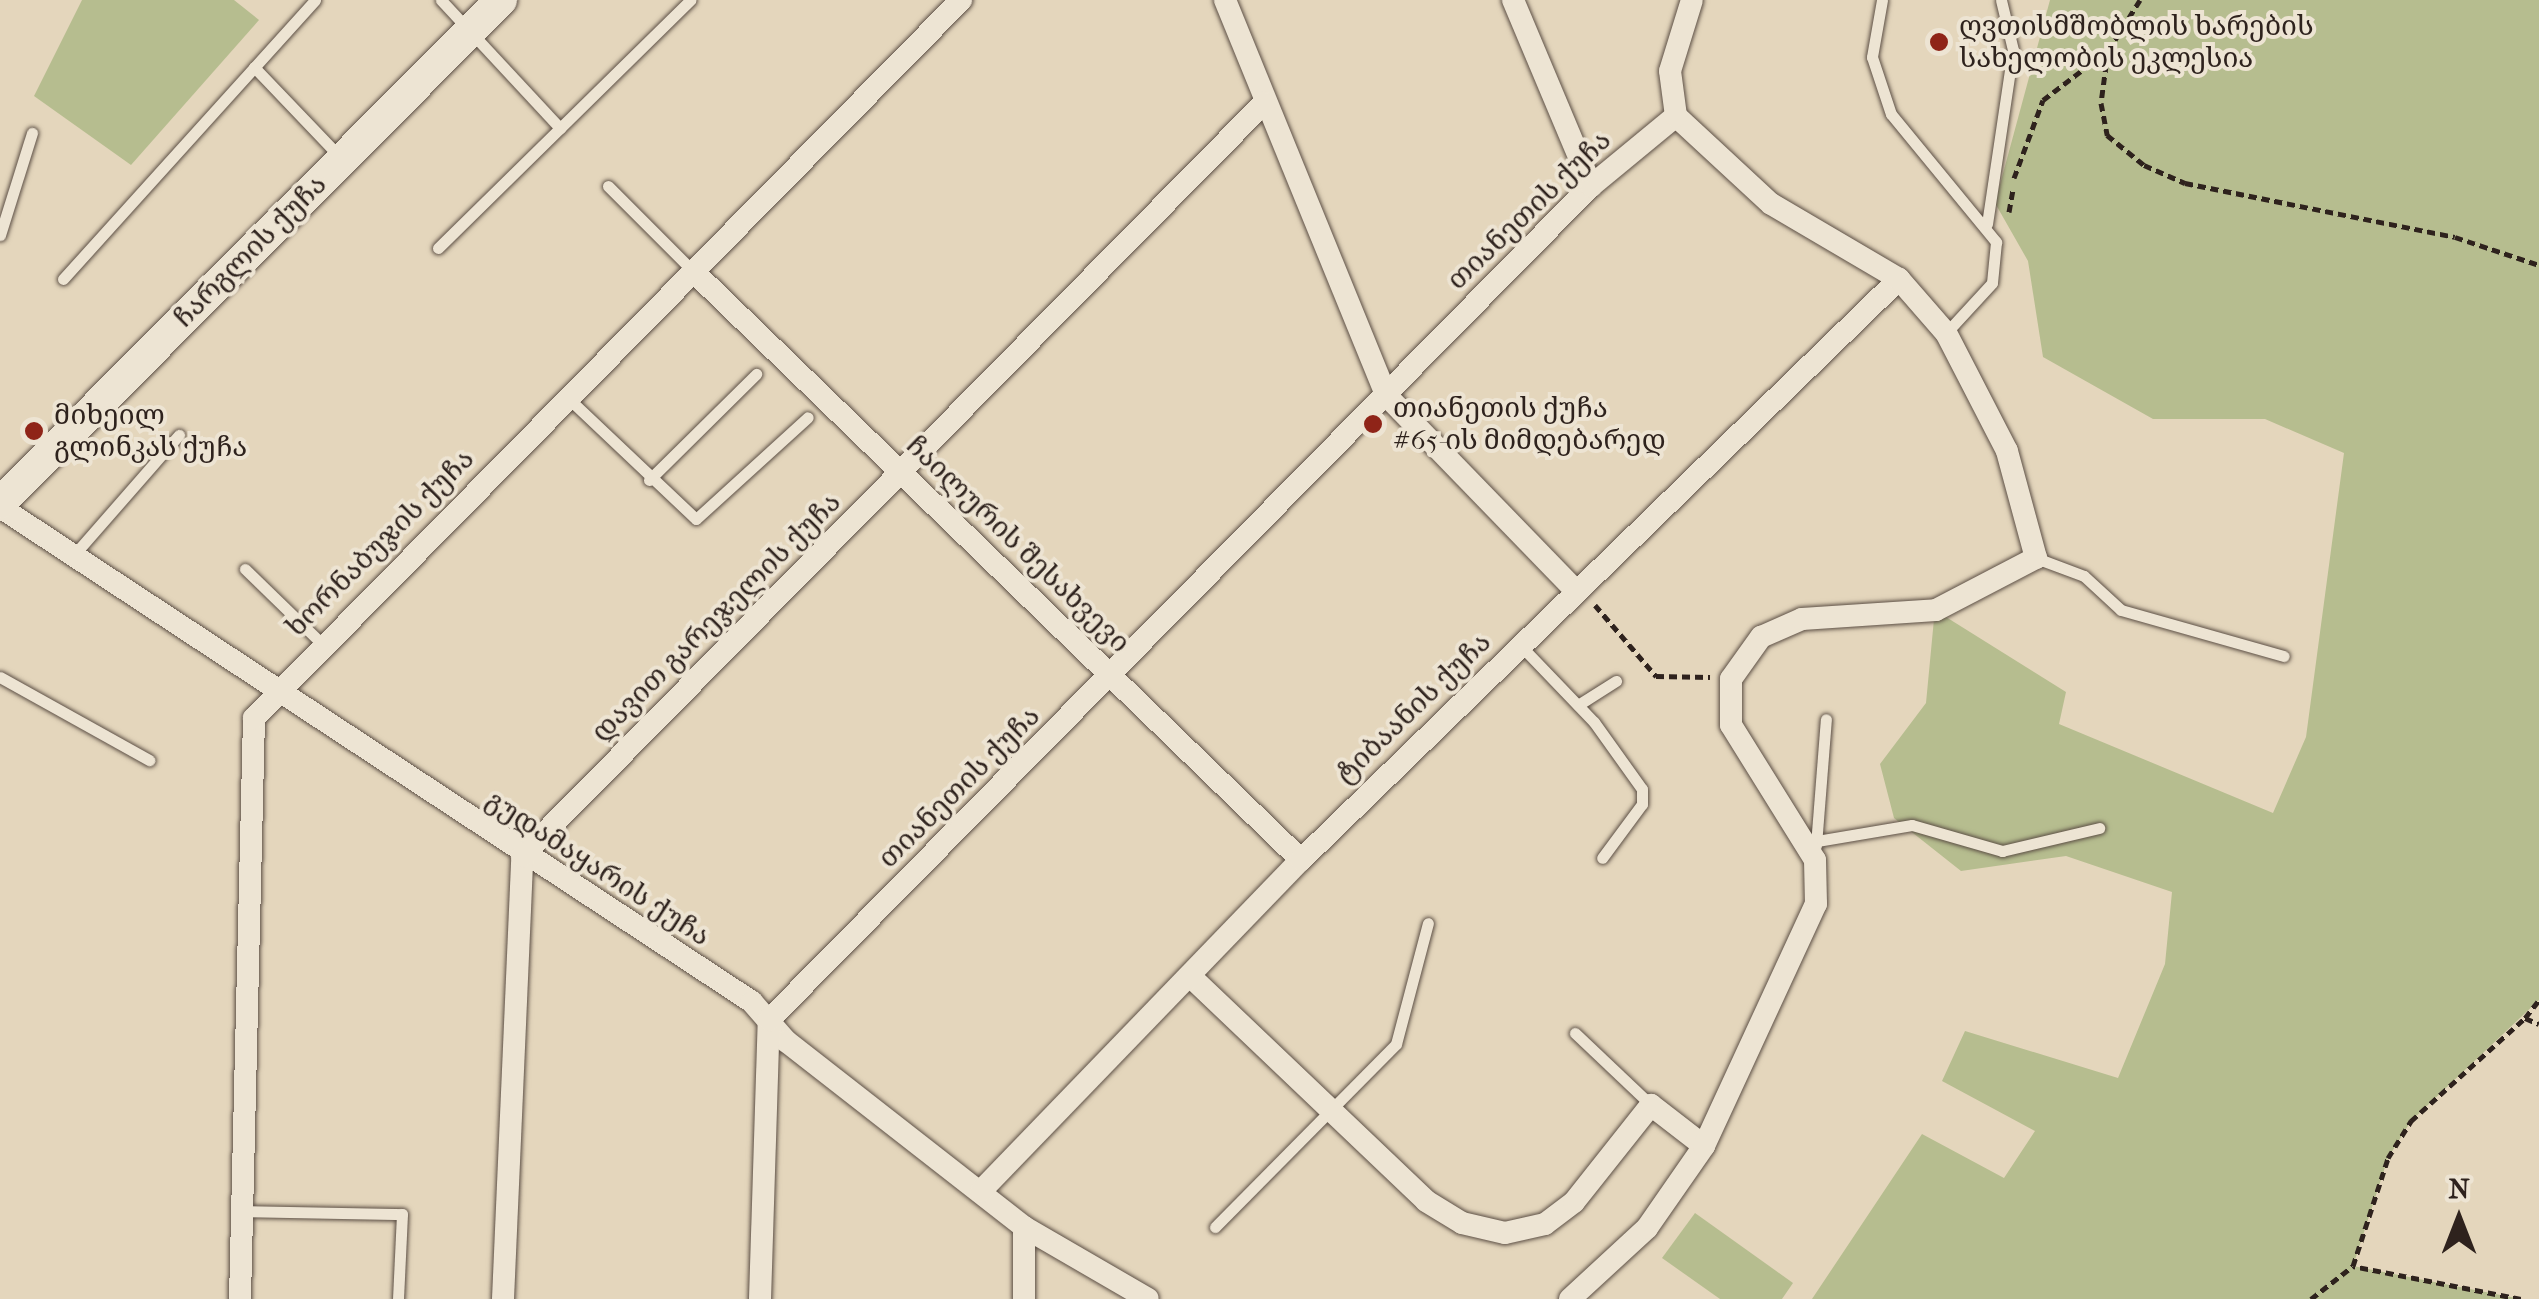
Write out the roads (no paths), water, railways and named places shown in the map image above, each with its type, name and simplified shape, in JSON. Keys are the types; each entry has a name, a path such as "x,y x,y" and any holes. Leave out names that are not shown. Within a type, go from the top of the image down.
{"street":[{"name":"ჩარგლის ქუჩა","path":"0,505 502,0"},
{"name":"ხორნაბუჯის ქუჩა","path":"240,1299 254,718 322,644 960,0"},
{"path":"1224,0 1386,395 1578,589"},
{"path":"1513,0 1591,186"},
{"path":"1570,1299 1647,1228 1704,1146 1816,904 1816,850 1731,725 1731,679 1761,637 1802,619 1936,610 2036,558 2006,450 1946,333 1899,278 1771,204 1676,116 1670,71 1692,0"},
{"name":"დავით გარეჯელის ქუჩა","path":"522,856 1264,103"},
{"name":"თიანეთის ქუჩა","path":"769,1020 1591,186 1676,116"},
{"name":"ჩაილურის შესახვევი","path":"694,272 1301,860"},
{"name":"ტიბაანის ქუჩა","path":"980,1191 1301,860 1899,278"},
{"name":"გუდამაყარის ქუჩა","path":"0,505 273,694 769,1020 1024,1227 1148,1299"},
{"path":"502,1299 522,856"},
{"path":"1190,976 1426,1202 1505,1234 1545,1224 1574,1202 1651,1105 1704,1146"},
{"path":"760,1299 769,1020"},
{"path":"1024,1227 1024,1299"}],"lane":[{"path":"63,280 315,0"},
{"path":"441,0 560,128"},
{"path":"438,248 690,0"},
{"path":"1882,0 1872,57 1891,114 1918,155 1988,224 1996,242 1992,283 1946,333"},
{"path":"1988,224 2013,50 2001,0"},
{"path":"254,67 342,159"},
{"path":"0,235 32,133"},
{"path":"608,186 694,272"},
{"path":"649,480 756,374"},
{"path":"568,398 649,480 696,519 808,417"},
{"path":"73,556 179,435"},
{"path":"2036,558 2084,576 2121,610 2284,656"},
{"path":"245,569 322,644"},
{"path":"1520,646 1578,706 1644,795 1602,858"},
{"path":"0,676 149,760"},
{"path":"1578,706 1616,681"},
{"path":"1826,719 1816,850 1912,824 2002,852 2100,828"},
{"path":"1215,1227 1396,1044 1428,923"},
{"path":"1575,1033 1651,1105"},
{"path":"242,1211 402,1214 398,1299"}],"place":[{"name":"ღვთისმშობლის ხარების სახელობის ეკლესია","path":"1939,42"},
{"name":"თიანეთის ქუჩა #65-ის მიმდებარედ","path":"1373,424"},
{"name":"მიხეილ გლინკას ქუჩა","path":"34,431"}]}
